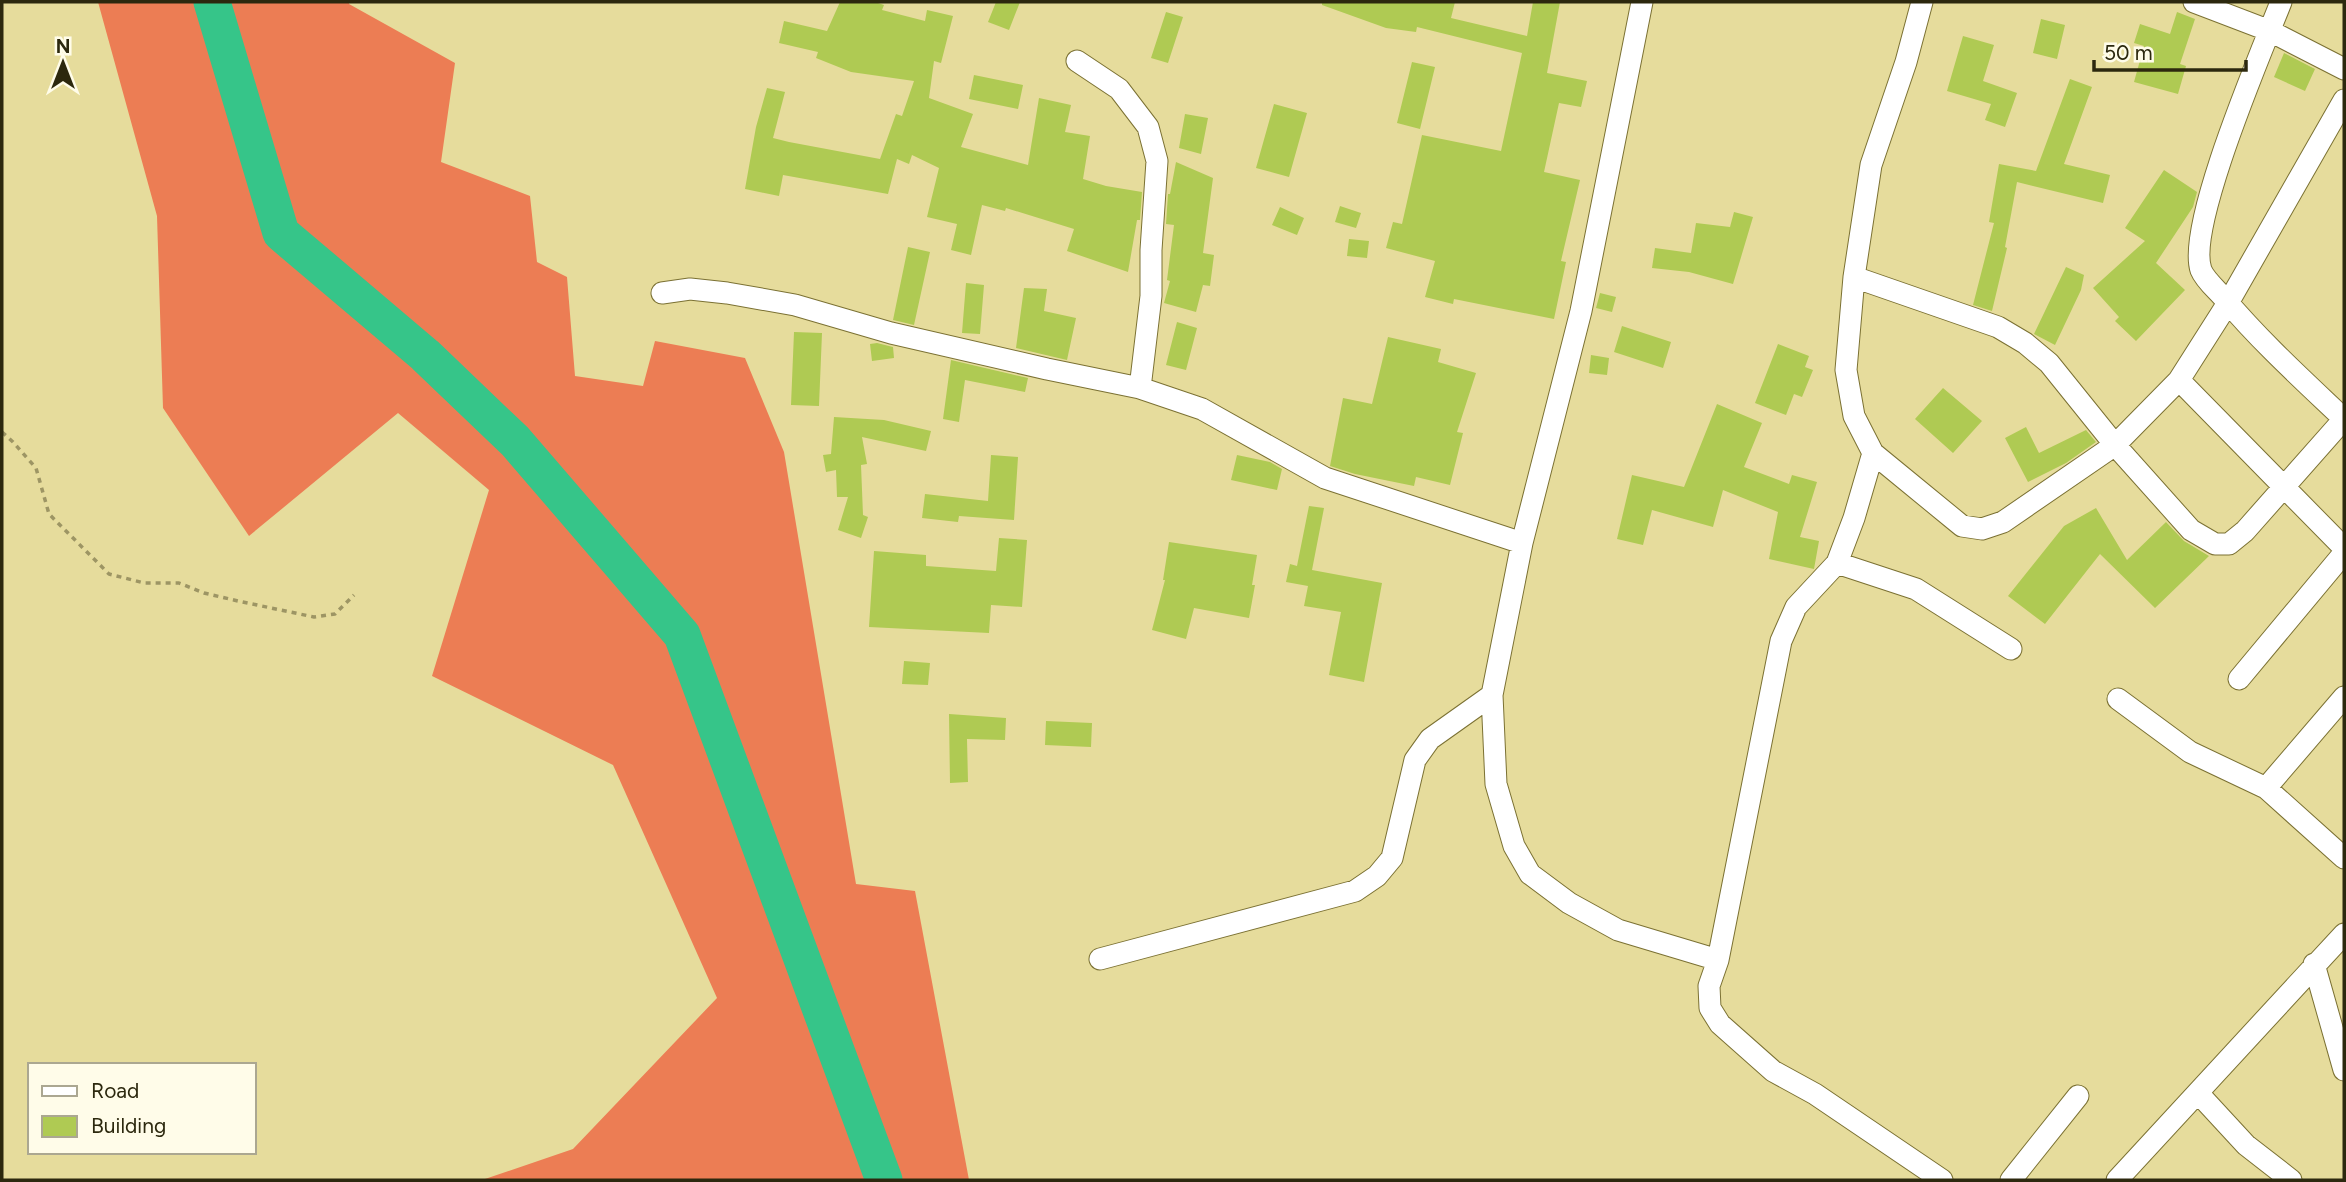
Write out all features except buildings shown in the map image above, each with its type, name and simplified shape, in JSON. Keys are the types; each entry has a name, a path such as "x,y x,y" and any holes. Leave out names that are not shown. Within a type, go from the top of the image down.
{"street":[{"path":"1642,2 1581,312 1522,543 1492,695 1496,784 1514,846 1530,874 1569,903 1618,930 1718,960"},
{"path":"1922,2 1906,62 1871,165 1854,277 1846,370 1853,416 1872,453 1962,526 1982,529 2003,522 2115,445 2179,380 2228,303 2344,100"},
{"path":"2194,2 2270,31 2344,69"},
{"path":"1854,277 1998,327 2025,343 2049,363 2115,445 2191,530 2215,544 2229,544 2245,531 2344,419 2255,334 2202,272 2199,257 2200,235 2215,179 2281,2"},
{"path":"1077,61 1119,89 1148,127 1157,161 1151,296 1139,388"},
{"path":"662,293 690,289 795,305 904,336 1139,388 1202,409 1325,478 1522,543"},
{"path":"2179,380 2344,548"},
{"path":"1872,453 1837,562 1796,607 1781,641 1718,960 1709,986 1710,1008 1720,1024 1773,1071 1815,1094 1942,1180"},
{"path":"2239,679 2344,554"},
{"path":"1837,562 1916,589 2011,649"},
{"path":"1100,959 1355,891 1377,876 1392,858 1415,760 1430,740 1492,695"},
{"path":"2266,788 2344,697"},
{"path":"2118,699 2190,752 2266,788 2344,858"},
{"path":"2117,1180 2344,934"},
{"path":"2314,964 2344,1070"},
{"path":"2198,1093 2246,1145 2291,1180"},
{"path":"2011,1180 2078,1096"}],"path":[{"path":"2,432 36,468 49,514 109,574 144,583 179,583 204,593 314,617 335,614 354,595"}],"shaded area":[{"path":"98,2 349,2 455,63 441,162 530,196 537,262 567,277 575,376 643,386 655,341 745,358 784,452 856,884 915,891 969,1180 482,1180 573,1149 717,998 613,765 432,676 489,490 398,413 249,536 163,408 157,216"}],"waterway":[{"path":"212,2 281,233 425,355 515,441 682,635 884,1180"}]}
